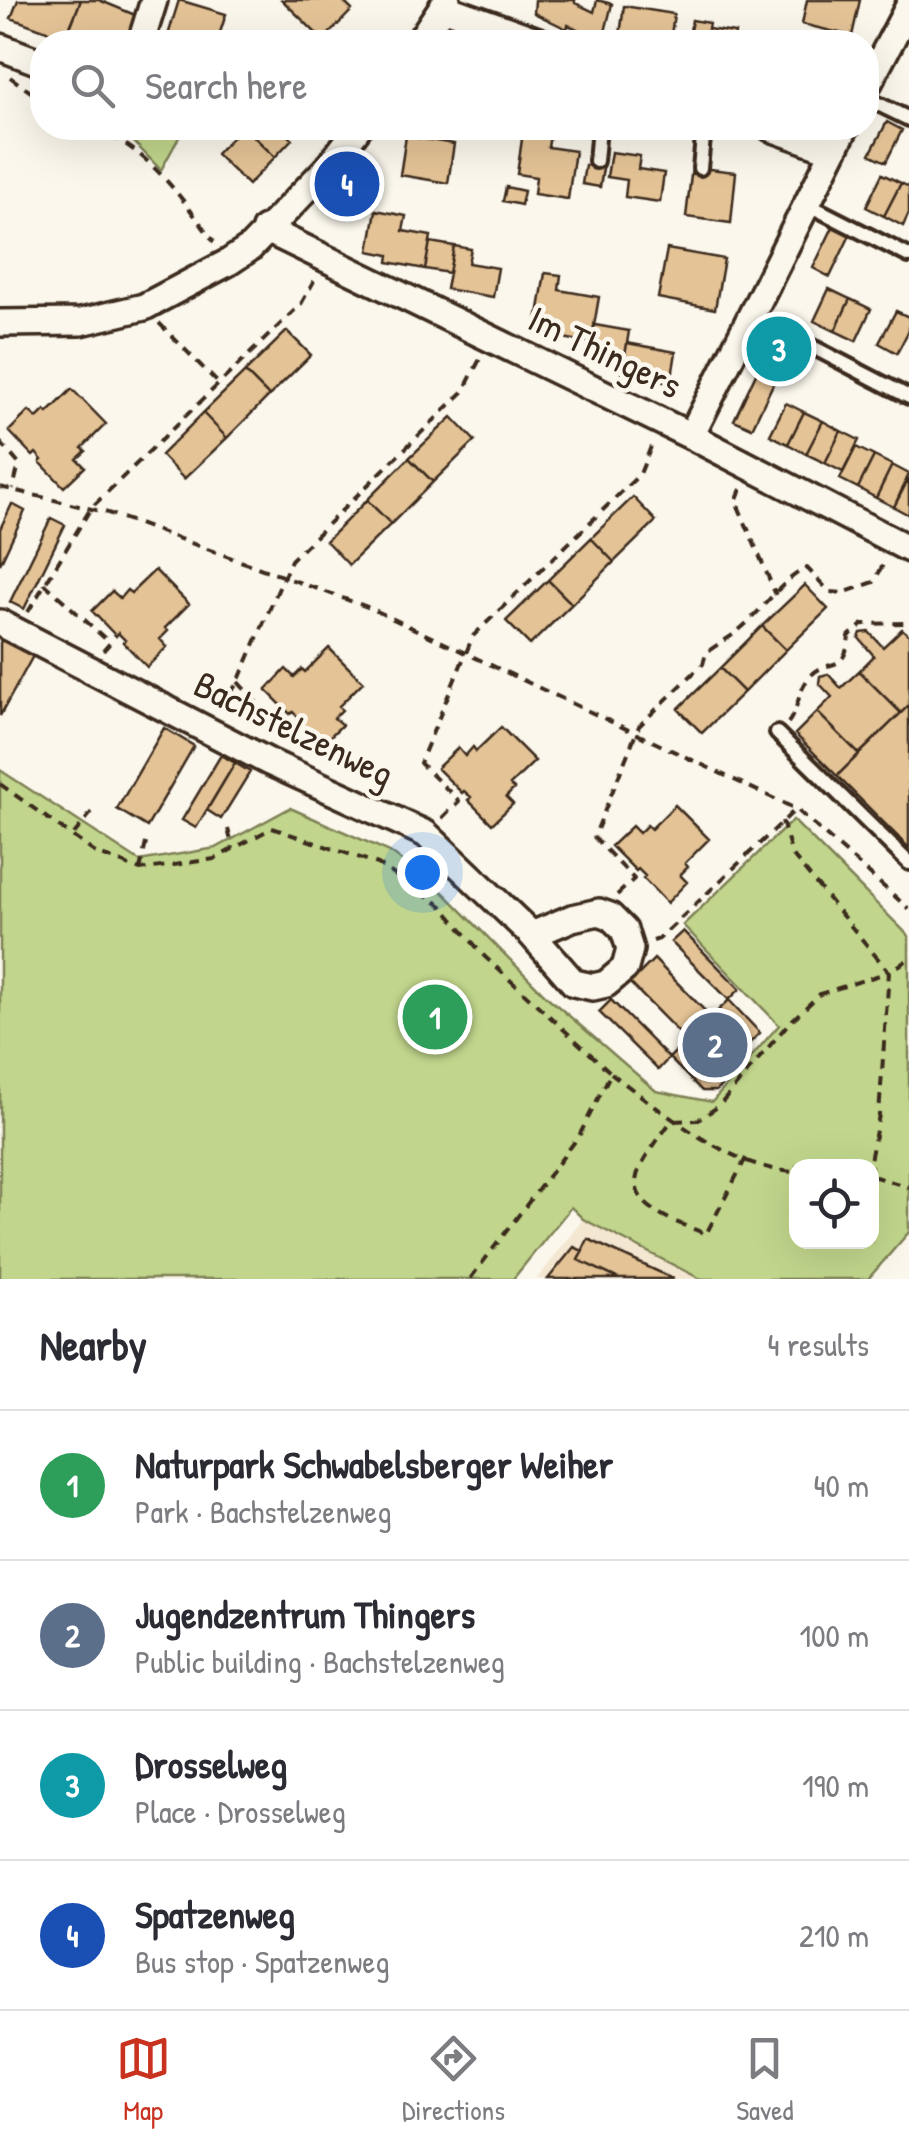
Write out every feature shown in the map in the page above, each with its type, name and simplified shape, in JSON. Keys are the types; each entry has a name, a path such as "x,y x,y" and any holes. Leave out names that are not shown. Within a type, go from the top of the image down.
{"street":[{"path":"145,30 154,0"},
{"path":"427,30 445,3 511,30"},
{"path":"879,63 909,6"},
{"path":"0,47 30,59"},
{"path":"0,323 81,322 144,308 250,248 330,166 349,140"},
{"path":"691,436 837,140"},
{"name":"Im Thingers","path":"266,229 662,421 902,545"},
{"name":"Bachstelzenweg","path":"8,627 260,758 426,834 532,934 574,982 593,987 612,982 625,968 630,949"},
{"path":"532,934 599,912 610,916 624,930 630,949"}],"lane":[{"path":"879,104 909,119"},
{"path":"596,161 598,140"},
{"path":"700,168 703,140"},
{"path":"805,204 909,256"},
{"path":"751,315 909,397"},
{"path":"777,733 909,862"}],"path":[{"path":"0,70 30,91"},
{"path":"123,140 163,177 229,262"},
{"path":"8,627 44,583 91,508 301,304 325,259"},
{"path":"144,308 219,384"},
{"path":"207,730 238,682 282,575 292,560 464,392 490,338"},
{"path":"426,834 459,802 420,762 464,652 474,636 640,474 662,421"},
{"path":"0,442 19,464 13,489"},
{"path":"751,466 736,500 776,596"},
{"path":"0,487 91,508 370,608 796,808 909,910"},
{"path":"599,912 634,878 594,837 639,726 703,664 706,653 736,633 794,574 807,568 830,592 843,593 874,582 902,545"},
{"path":"44,583 110,643 87,668"},
{"path":"796,712 808,679 822,667 837,665 847,655 849,636 863,624 909,624"},
{"path":"238,682 275,724 260,758"},
{"path":"0,784 94,852 140,870 214,859 272,828 378,864 442,906 484,956 611,1073 671,1121 778,1172 789,1172"},
{"path":"72,836 96,807"},
{"path":"630,949 659,939 796,808"},
{"path":"782,821 792,855 890,972 879,1115 871,1159"},
{"path":"228,829 233,849"},
{"path":"140,870 146,842"},
{"path":"671,1121 698,1120 719,1106 788,1024 820,994 890,972 909,959"},
{"path":"470,1279 578,1136 611,1073"},
{"path":"671,1121 637,1176 638,1193 647,1206 706,1234 746,1158"},
{"path":"879,1178 909,1187"}],"shaded area":[{"path":"583,1219 701,1279 537,1279"}],"green space":[{"path":"132,140 177,140 161,170"},
{"path":"0,770 139,861 216,848 290,808 390,852 444,893 545,995 656,1091 712,1102 779,1025 683,925 793,820 909,936 909,1232 868,1279 701,1279 583,1219 571,1207 513,1279 0,1279"}],"building":[{"path":"18,0 81,0 69,30 44,30 11,18"},
{"path":"81,0 99,0 140,17 135,30 69,30"},
{"path":"179,0 226,14 221,30 170,30"},
{"path":"282,0 342,0 352,10 333,30 313,30"},
{"path":"535,0 575,0 594,12 597,0 612,4 606,30 580,30 568,25 567,29 534,13"},
{"path":"807,0 860,0 853,30 827,30 802,24"},
{"path":"624,6 674,14 672,30 621,30"},
{"path":"692,20 709,23 708,29 715,30 690,30"},
{"path":"887,122 902,130 886,162 870,154"},
{"path":"229,140 257,140 275,157 248,185 216,154"},
{"path":"257,140 291,140 275,157"},
{"path":"405,140 454,144 448,183 400,175"},
{"path":"522,140 549,140 548,147 575,151 568,199 534,194 536,177 517,174"},
{"path":"611,152 640,156 638,169 664,173 660,202 625,197 627,180 607,177"},
{"path":"585,165 603,168 600,187 582,184"},
{"path":"692,167 736,172 731,223 686,217"},
{"path":"882,174 901,183 884,216 866,207"},
{"path":"901,183 909,187 909,213 903,226 884,216"},
{"path":"506,187 524,191 521,205 503,201"},
{"path":"376,210 406,216 403,231 431,236 425,269 388,262 389,255 369,251"},
{"path":"833,227 850,235 830,277 813,268"},
{"path":"430,242 454,246 449,273 425,269"},
{"path":"454,246 471,249 468,263 498,268 493,297 446,289"},
{"path":"667,249 724,259 715,309 658,298"},
{"path":"545,273 561,275 559,290 599,297 591,343 535,333"},
{"path":"829,289 850,299 835,331 814,321"},
{"path":"850,299 871,309 856,341 835,331"},
{"path":"896,311 909,317 909,330 897,353 879,343"},
{"path":"595,325 629,331 624,362 589,356"},
{"path":"287,331 311,355 269,396 245,372"},
{"path":"774,337 791,346 784,361 766,352"},
{"path":"627,343 676,352 671,383 622,375"},
{"path":"766,352 784,361 752,428 734,420"},
{"path":"245,372 269,396 227,438 203,413"},
{"path":"72,389 106,424 82,448 86,451 77,459 85,467 64,487 36,453 33,456 9,431 29,411 37,418 45,410 48,413"},
{"path":"786,403 804,412 788,444 770,435"},
{"path":"804,412 823,421 806,454 788,444"},
{"path":"203,413 227,438 184,479 161,455"},
{"path":"452,417 475,441 433,482 409,458"},
{"path":"823,421 841,431 825,463 806,454"},
{"path":"841,431 859,440 843,472 825,463"},
{"path":"856,447 874,456 858,488 840,479"},
{"path":"874,456 892,465 876,498 858,488"},
{"path":"409,458 433,482 391,524 367,500"},
{"path":"892,465 909,474 894,507 876,498"},
{"path":"909,478 909,515 894,507"},
{"path":"633,497 656,521 614,562 591,538"},
{"path":"367,500 391,524 349,565 326,541"},
{"path":"12,504 25,511 0,564 0,529"},
{"path":"51,518 65,525 24,609 10,602"},
{"path":"591,538 614,562 572,604 548,580"},
{"path":"155,570 189,604 165,628 168,631 160,639 167,647 147,667 125,640 92,611 112,591 120,598 127,590 131,593"},
{"path":"548,580 572,604 530,645 506,621"},
{"path":"805,585 828,609 786,650 762,626"},
{"path":"762,626 786,650 744,692 720,668"},
{"path":"902,629 909,635 909,705 901,713 859,671 874,656 859,638 861,633 869,632 883,647"},
{"path":"3,637 34,654 0,716 0,643"},
{"path":"329,648 363,682 339,706 342,710 334,718 342,725 321,745 293,712 290,714 266,690 286,669 294,677 302,669 305,672"},
{"path":"720,668 744,692 702,733 678,709"},
{"path":"859,671 901,713 859,754 817,712 832,697 819,683 820,676 828,674 841,688"},
{"path":"909,705 909,848 837,776"},
{"path":"817,712 859,754 837,776 795,734"},
{"path":"501,727 535,761 510,785 514,789 506,797 513,804 492,824 468,800 471,797 437,768 458,748 465,756 473,747 476,751"},
{"path":"164,728 194,746 147,827 117,809"},
{"path":"221,755 235,763 196,828 182,820"},
{"path":"235,763 250,772 221,819 207,810"},
{"path":"675,805 709,839 685,863 688,867 680,875 687,882 667,903 645,876 611,846 632,826 639,833 647,825 651,829"},
{"path":"683,931 740,989 729,1000 671,942"},
{"path":"654,959 711,1017 687,1041 630,983"},
{"path":"611,1000 669,1058 658,1070 599,1012"},
{"path":"729,1000 760,1033 735,1057 727,1049 714,1061 730,1076 716,1091 702,1091 669,1058"},
{"path":"588,1239 674,1279 619,1279 578,1260"},
{"path":"574,1247 583,1251 578,1260 619,1279 548,1279"}],"place":[{"name":"Spatzenweg","path":"347,184"},
{"name":"Drosselweg","path":"779,349"},
{"name":"Naturpark Schwabelsberger Weiher","path":"435,1017"},
{"name":"Jugendzentrum Thingers","path":"715,1045"}]}
